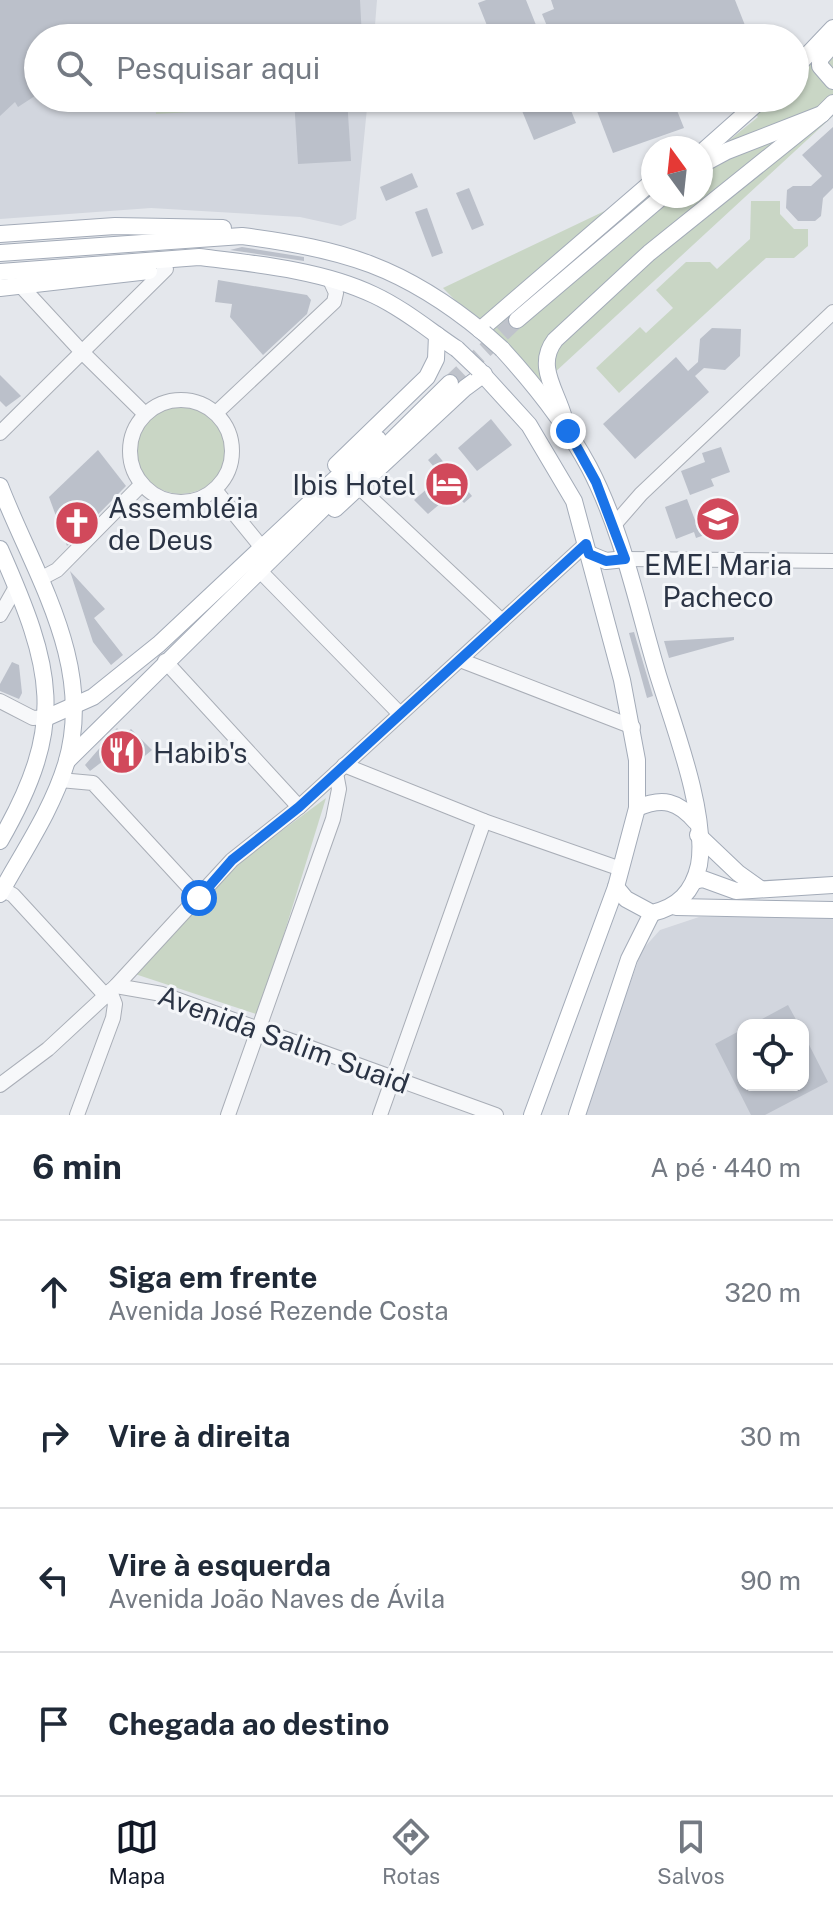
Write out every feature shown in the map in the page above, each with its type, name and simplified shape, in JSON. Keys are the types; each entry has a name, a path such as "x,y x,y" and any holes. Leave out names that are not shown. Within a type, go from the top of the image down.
{"main road":[{"path":"809,53 833,28"},
{"path":"833,44 820,59 820,66 833,81"},
{"path":"713,159 827,109"},
{"path":"568,431 546,367 545,355 555,340 649,253 827,109"},
{"path":"705,136 734,112"},
{"path":"713,142 747,112"},
{"path":"482,331 641,192"},
{"path":"641,204 514,317 648,208"},
{"path":"0,234 115,226 217,227 242,236 332,251 402,275 437,296 502,349 568,431 590,468 625,559 676,733 698,829 699,864 694,881 676,907"},
{"path":"0,253 242,236"},
{"path":"5,283 143,262 199,257 330,280 372,294 457,349 529,425 559,470 574,501 588,549 633,727 637,808 616,887 532,1115"},
{"path":"5,283 238,263"},
{"path":"67,761 165,661 261,572 273,546 365,434 427,377 436,359 437,335"},
{"path":"273,546 361,489 481,372"},
{"path":"40,717 74,707 93,697 159,644 273,546 447,380"},
{"path":"0,486 63,637 74,707 67,761 60,780 1,892"},
{"path":"0,549 36,643 40,717 37,763 0,841"},
{"path":"588,549 606,561 625,559"},
{"path":"637,808 670,801 686,810 698,829 738,873 759,888"},
{"path":"694,881 703,879 736,891 833,885"},
{"path":"616,887 626,899 652,913 676,907 833,910"},
{"path":"577,1115 629,959 652,913"}],"street":[{"path":"0,433 166,269"},
{"path":"216,413 334,302 336,293 330,280"},
{"path":"5,283 145,414"},
{"path":"614,525 641,494 833,312"},
{"path":"175,399 194,400 216,413 232,440 232,461 225,479 215,490 206,496 182,502 158,497 141,485 129,451 134,429 145,414 175,399"},
{"path":"40,579 57,570 141,485"},
{"path":"361,489 502,621"},
{"path":"215,490 273,546"},
{"path":"0,1085 48,1049 110,991 232,860 299,807 502,621 588,549"},
{"path":"625,559 833,561"},
{"path":"261,572 400,714"},
{"path":"3,610 16,587"},
{"path":"460,660 633,727"},
{"path":"165,661 299,807"},
{"path":"0,701 40,717"},
{"path":"340,769 621,869"},
{"path":"228,1115 333,819 340,769"},
{"path":"60,780 93,783 199,898"},
{"path":"380,1115 484,821"},
{"path":"1,892 13,895 110,991 115,1004 113,1018 77,1115"},
{"name":"Avenida Salim Suaid","path":"110,991 162,994 496,1115"}],"shaded area":[{"path":"0,0 377,0 375,24 24,24 24,112 367,112 356,219 341,226 300,217 151,208 0,219"},
{"path":"699,917 833,917 833,1115 583,1115 642,950 660,930"}],"green space":[{"path":"833,51 833,116 540,386 443,288 641,194 641,208 713,208 713,153 758,117 755,112 809,112 809,64 820,54"},
{"path":"751,201 780,201 780,214 794,229 808,229 808,246 794,258 766,258 619,393 596,368 640,327 646,333 673,308 656,290 686,262 710,262 717,269 750,239"},
{"path":"181,404 198,408 213,417 222,432 226,449 222,466 213,481 198,490 181,494 164,490 149,481 140,466 136,449 140,432 149,417 164,408"},
{"path":"326,798 259,1015 132,973 238,863"}],"building":[{"path":"0,0 360,0 361,24 24,24 24,103 18,107 15,102 0,116"},
{"path":"486,0 526,0 536,24 486,24 478,3"},
{"path":"551,0 735,0 744,24 546,24 542,14 554,9"},
{"path":"295,112 348,112 351,161 298,164"},
{"path":"523,112 572,112 576,123 534,140"},
{"path":"597,112 678,112 684,128 661,136 641,136 641,143 613,153"},
{"path":"833,127 833,188 823,198 821,216 815,221 798,221 786,208 787,190 793,186 811,186 822,176 802,155"},
{"path":"412,173 418,187 386,201 380,187"},
{"path":"469,188 484,225 472,230 456,193"},
{"path":"427,208 443,253 432,257 415,212"},
{"path":"242,247 304,257 304,261 230,250"},
{"path":"218,280 307,295 311,300 307,314 263,355 230,317 232,304 215,302"},
{"path":"712,328 741,329 740,356 725,370 704,368 695,376 709,392 635,459 603,424 676,357 688,371 698,362 700,339"},
{"path":"0,375 21,396 6,407 0,401"},
{"path":"491,419 512,445 477,471 458,448"},
{"path":"721,447 730,472 711,479 714,486 690,495 681,471 705,462 702,453"},
{"name":"Assembléia de Deus","path":"98,450 126,486 67,546 49,497"},
{"name":"Ibis Hotel","path":"436,453 472,496 464,503 454,492 428,514 414,500 442,476 428,460"},
{"name":"EMEI Maria Pacheco","path":"687,499 695,520 730,507 737,524 696,538 694,532 676,539 665,507"},
{"path":"70,571 105,609 94,618 123,655 111,665 93,642"},
{"path":"634,632 653,696 647,698 629,633"},
{"path":"734,637 734,640 669,658 664,641"},
{"path":"12,662 19,665 22,693 19,699 0,691 0,684"},
{"name":"Habib's","path":"117,728 124,735 131,729 152,750 123,774 116,773 103,761 90,771 85,765"},
{"path":"788,1005 796,1019 762,1019"},
{"path":"737,1032 737,1087 715,1044"},
{"path":"809,1045 828,1082 765,1115 751,1115 739,1091 809,1091"}],"tunnel":[{"path":"450,383 517,320"}],"place":[{"name":"Ibis Hotel","path":"447,484"},
{"name":"EMEI Maria Pacheco","path":"718,519"},
{"name":"Assembléia de Deus","path":"77,523"},
{"name":"Habib's","path":"122,752"}],"route":[{"path":"199,898 232,860 299,807 586,544 589,554 598,560 625,559 590,468 568,431"}]}
